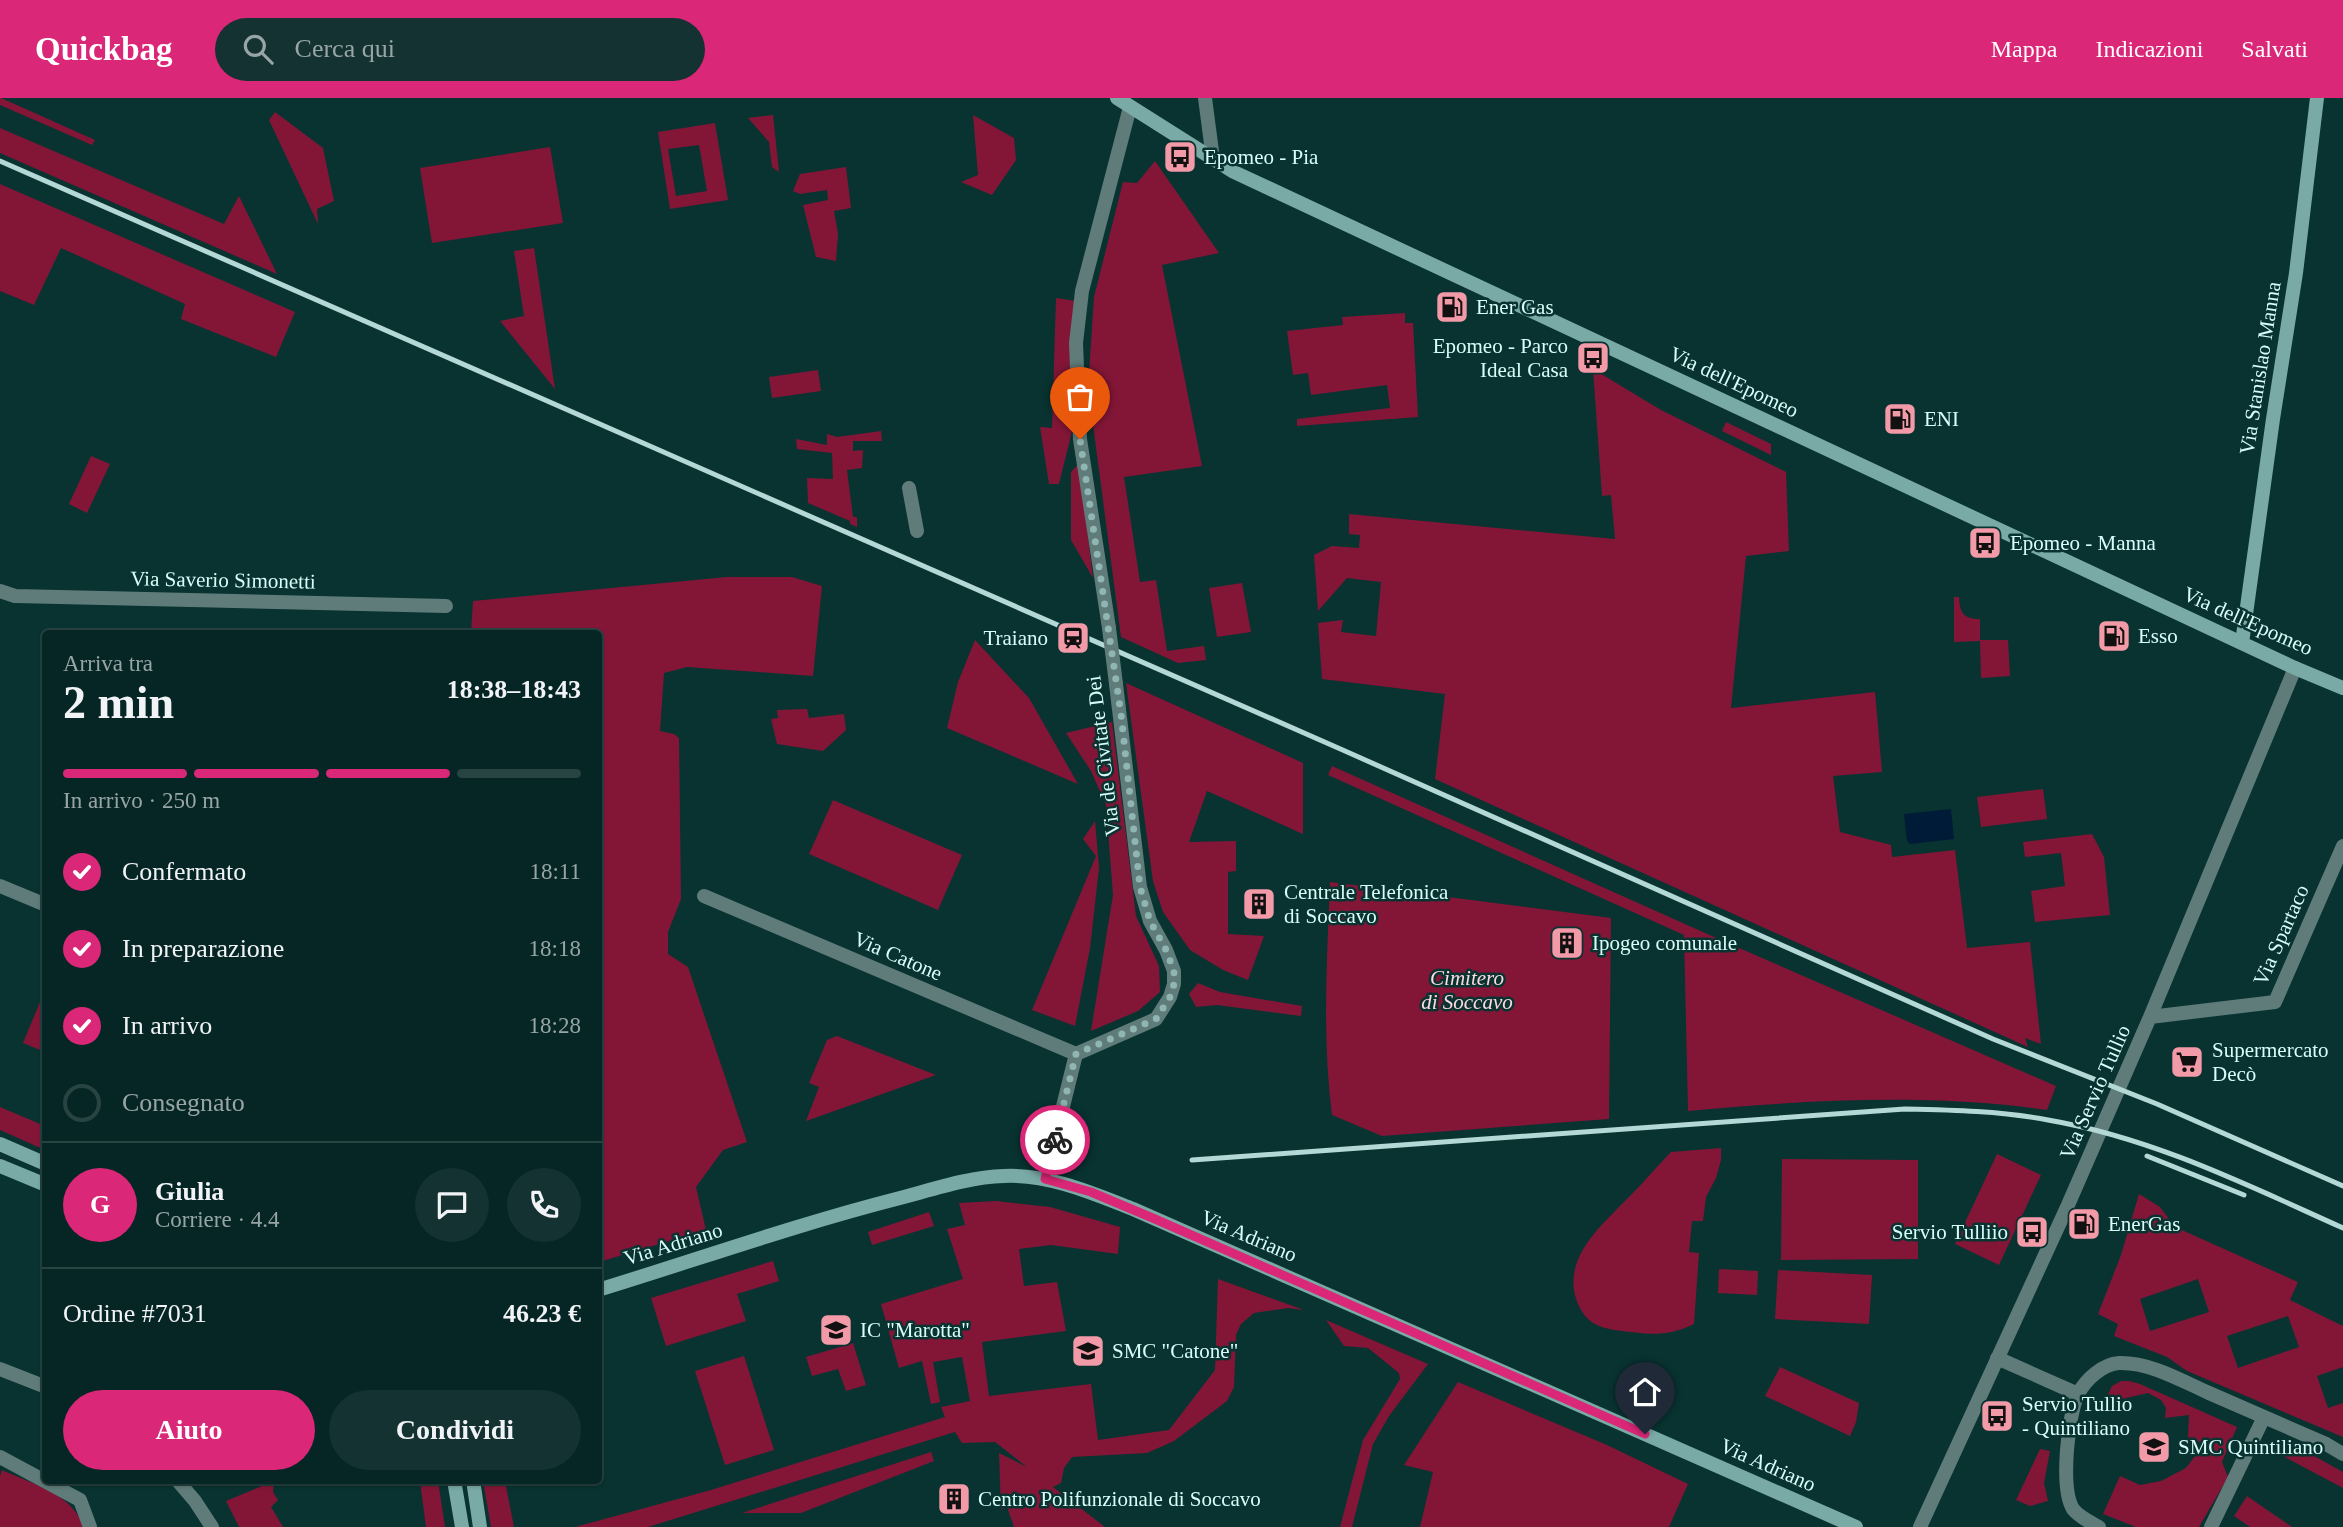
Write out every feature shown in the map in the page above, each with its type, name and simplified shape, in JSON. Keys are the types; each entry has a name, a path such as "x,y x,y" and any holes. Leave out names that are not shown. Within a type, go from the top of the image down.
{"street":[{"name":"Via dell'Epomeo","path":"1117,98 1213,159 1260,184 2295,668 2343,688"},
{"path":"1205,98 1213,159"},
{"name":"Via Stanislao Manna","path":"2242,643 2296,273 2317,98"},
{"name":"Via de Civitate Dei","path":"1076,1054 1156,1019 1170,997 1174,984 1174,971 1150,921 1140,887 1109,628 1080,439 1076,343 1082,291 1130,107"},
{"path":"909,488 917,531"},
{"name":"Via Saverio Simonetti","path":"0,591 15,596 446,606"},
{"name":"Via Servio Tullio","path":"1920,1527 2068,1205 2150,1017 2295,668"},
{"name":"Via Spartaco","path":"2150,1017 2275,1002 2343,846"},
{"path":"0,886 42,903"},
{"name":"Via Catone","path":"704,896 1076,1054"},
{"path":"1045,1179 1076,1054"},
{"path":"0,1144 42,1162"},
{"path":"0,1166 42,1183"},
{"name":"Via Adriano","path":"602,1289 870,1205 971,1180 1005,1176 1045,1179 1091,1192 1145,1214 1856,1527"},
{"path":"1997,1358 2078,1394"},
{"path":"2099,1527 2084,1519 2073,1508 2066,1486 2070,1432 2078,1394 2093,1376 2109,1364 2123,1363 2155,1370 2343,1454"},
{"path":"0,1369 42,1385"},
{"path":"2211,1527 2264,1417"},
{"path":"0,1457 42,1480"},
{"path":"50,1484 80,1500 90,1527"},
{"path":"180,1484 212,1527"},
{"path":"455,1484 462,1527"},
{"path":"474,1484 480,1527"}],"green space":[{"path":"0,98 95,140 92,145 0,105"},
{"path":"275,112 323,148 334,201 317,209 318,224 269,120"},
{"path":"773,115 779,172 772,167 769,142 748,118"},
{"path":"973,115 1014,138 1016,160 992,195 961,182 978,175"},
{"path":"715,123 728,200 670,209 658,132","holes":["699,145 707,191 676,196 668,149"]},
{"path":"0,128 224,224 239,196 277,274 0,153"},
{"path":"550,147 563,223 432,243 420,168"},
{"path":"1155,161 1219,253 1162,265 1202,466 1124,477 1140,582 1156,580 1167,651 1204,646 1206,660 1178,663 1121,637 1090,402 1089,373 1094,297 1123,182 1137,183"},
{"path":"846,167 851,208 834,211 838,234 836,261 816,257 803,205 828,200 827,190 800,194 793,191 800,174"},
{"path":"0,184 295,312 276,357 181,319 185,304 61,248 34,305 0,291"},
{"path":"534,248 555,389 500,321 524,316 514,251"},
{"path":"1056,298 1076,301 1070,341 1072,418 1075,419 1059,484 1049,484 1040,427 1052,428"},
{"path":"1405,313 1405,323 1413,323 1418,417 1297,426 1297,419 1390,408 1387,385 1311,395 1308,373 1293,375 1287,331 1343,325 1342,317"},
{"path":"1593,369 1661,410 1786,472 1789,551 1746,556 1731,708 1875,692 1882,772 1833,776 1840,832 1891,845 1892,857 1955,850 1967,948 2030,942 2041,1044 2025,1038 2028,1047 1435,779 1445,694 1322,679 1318,623 1343,620 1341,632 1376,636 1381,582 1347,578 1318,611 1314,555 1332,546 1359,548 1360,535 1349,534 1349,514 1615,539 1611,495 1602,496"},
{"path":"818,370 821,391 772,398 769,377"},
{"path":"1726,422 1771,444 1771,455 1722,431"},
{"path":"881,431 882,441 853,441 853,451 863,450 862,468 847,470 853,517 857,517 857,527 850,524 850,521 808,503 807,478 833,479 832,453 797,449 796,439 827,445 827,434 837,437"},
{"path":"91,456 110,464 87,513 69,504"},
{"path":"1079,463 1093,578 1071,540 1071,472"},
{"path":"727,577 792,577 822,586 813,676 687,667 664,673 660,731 679,738 681,899 668,932 668,954 688,967 747,1142 723,1150 696,1187 706,1230 602,1261 602,630 471,630 473,601"},
{"path":"1242,583 1251,632 1217,637 1209,588"},
{"path":"1954,597 1959,597 1960,607 1966,616 1980,619 1980,640 2008,640 2010,676 1981,678 1980,641 1954,642"},
{"path":"975,640 1029,698 1078,784 947,728 958,682"},
{"path":"1126,683 1303,763 1303,834 1207,791 1189,842 1236,841 1236,871 1228,872 1228,934 1264,936 1248,980 1223,970 1190,950 1163,912 1153,881"},
{"path":"807,709 809,718 844,714 846,730 823,751 777,744 771,719 778,718 777,710"},
{"path":"1112,722 1136,916 1159,966 1160,992 1138,1011 1091,1031 1113,895 1106,805 1091,771 1066,733"},
{"path":"1332,766 2056,1086 2047,1110 1958,1101 1868,1100 1688,1111 1684,935 1328,775"},
{"path":"2043,789 2047,819 1981,827 1977,797"},
{"path":"833,800 962,855 938,910 809,854"},
{"path":"1095,821 1099,868 1090,948 1075,1026 1032,1010 1096,856 1083,839"},
{"path":"2092,834 2104,857 2110,915 2035,922 2031,891 2065,886 2061,853 2025,857 2023,842"},
{"name":"Cimitero di Soccavo","path":"1330,882 1611,918 1609,1119 1382,1136 1332,1115 1326,1028"},
{"path":"1198,983 1220,992 1302,1006 1301,1016 1217,1005 1196,1007 1189,994"},
{"path":"42,997 42,1051 23,1043"},
{"path":"837,1036 936,1075 806,1121 819,1087 809,1083 827,1040"},
{"path":"0,1107 42,1125 42,1149 0,1130"},
{"path":"1721,1148 1721,1160 1716,1178 1706,1197 1703,1221 1692,1221 1689,1252 1699,1253 1694,1324 1655,1334 1615,1330 1593,1323 1578,1304 1574,1272 1579,1257 1597,1230 1671,1152"},
{"path":"1997,1154 2041,1175 1999,1265 1955,1244"},
{"path":"1782,1159 1918,1160 1918,1259 1781,1260"},
{"path":"2139,1194 2160,1207 2175,1227 2298,1282 2290,1300 2343,1326 2343,1367 2317,1376 2328,1408 2343,1403 2343,1437 2187,1371 2167,1357 2114,1336 2118,1324 2098,1314 2121,1255","holes":["2198,1279 2209,1312 2150,1331 2140,1299","2288,1316 2299,1347 2238,1368 2227,1336"]},
{"path":"996,1201 1050,1207 1120,1227 1118,1254 1051,1245 1019,1249 1024,1286 1057,1282 1066,1331 982,1342 989,1396 1091,1384 1098,1440 1169,1430 1215,1370 1218,1279 1304,1310 1288,1308 1254,1313 1241,1324 1236,1335 1234,1387 1227,1401 1174,1441 1147,1453 1072,1457 1064,1468 1061,1483 1053,1487 1105,1527 1014,1527 1007,1507 1001,1510 999,1453 1027,1467 995,1442 962,1443 955,1432 648,1527 575,1527 711,1490 945,1417 941,1407 970,1401 962,1357 933,1362 940,1402 931,1404 922,1361 899,1368 881,1304 963,1279 947,1229 965,1225 959,1203"},
{"path":"929,1212 934,1226 872,1245 868,1232"},
{"path":"773,1261 779,1281 737,1294 746,1321 666,1346 651,1298"},
{"path":"1719,1269 1758,1271 1757,1295 1718,1293"},
{"path":"1778,1270 1872,1275 1869,1324 1775,1319"},
{"path":"1326,1320 1428,1364 1389,1416 1373,1444 1352,1527 1340,1527 1363,1440 1400,1379 1399,1373 1368,1348 1344,1346"},
{"path":"853,1343 866,1385 846,1391 838,1369 812,1376 806,1357"},
{"path":"744,1356 774,1450 725,1465 695,1371"},
{"path":"1780,1367 1859,1403 1856,1422 1850,1436 1765,1396"},
{"path":"2121,1381 2140,1384 2237,1427 2222,1462 2228,1477 2199,1527 2136,1527 2103,1514 2120,1476 2140,1485 2161,1481 2186,1468 2204,1444 2188,1437 2189,1415 2165,1418 2166,1408 2161,1400 2148,1393 2104,1403 2112,1386"},
{"path":"1458,1382 1607,1445 1688,1484 1669,1527 1420,1527 1433,1472 1404,1465"},
{"path":"2289,1442 2343,1472 2343,1488 2281,1455"},
{"path":"2040,1449 2050,1451 2044,1483 2048,1501 2030,1506 2016,1500"},
{"path":"931,1452 934,1461 801,1513 742,1513"},
{"path":"2,1470 61,1498 78,1516 83,1527 0,1527"},
{"path":"267,1484 274,1484 273,1492 278,1500 271,1507 283,1527 239,1527 226,1501"},
{"path":"420,1484 438,1484 445,1527 426,1527"},
{"path":"484,1484 506,1484 514,1527 491,1527"},
{"path":"2247,1496 2292,1527 2250,1527 2234,1516"}],"water":[{"path":"1951,809 1954,839 1910,844 1907,841 1904,814"}],"railway":[{"path":"0,161 1345,751 1993,1039 2157,1104 2343,1186"},
{"path":"1192,1160 1905,1109 1977,1112 2048,1120 2125,1138 2199,1165 2343,1228"},
{"path":"2147,1156 2244,1195"}],"way so far":[{"path":"1055,1140 1076,1054 1156,1019 1170,997 1174,984 1174,971 1150,921 1140,887 1121,714 1080,439"}],"place":[{"name":"Epomeo - Pia","path":"1180,157"},
{"name":"Ener Gas","path":"1452,307"},
{"name":"Epomeo - Parco Ideal Casa","path":"1593,358"},
{"name":"ENI","path":"1900,419"},
{"name":"Epomeo - Manna","path":"1985,543"},
{"name":"Esso","path":"2114,636"},
{"name":"Traiano","path":"1073,638"},
{"name":"Centrale Telefonica di Soccavo","path":"1259,904"},
{"name":"Ipogeo comunale","path":"1567,943"},
{"name":"Supermercato Decò","path":"2187,1062"},
{"name":"EnerGas","path":"2084,1224"},
{"name":"Servio Tulliio","path":"2032,1232"},
{"name":"IC \"Marotta\"","path":"836,1330"},
{"name":"SMC \"Catone\"","path":"1088,1351"},
{"name":"Servio Tullio - Quintiliano","path":"1997,1416"},
{"name":"SMC Quintiliano","path":"2154,1447"},
{"name":"Centro Polifunzionale di Soccavo","path":"954,1499"}],"route":[{"path":"1055,1140 1045,1179 1091,1192 1155,1219 1645,1434"}]}
